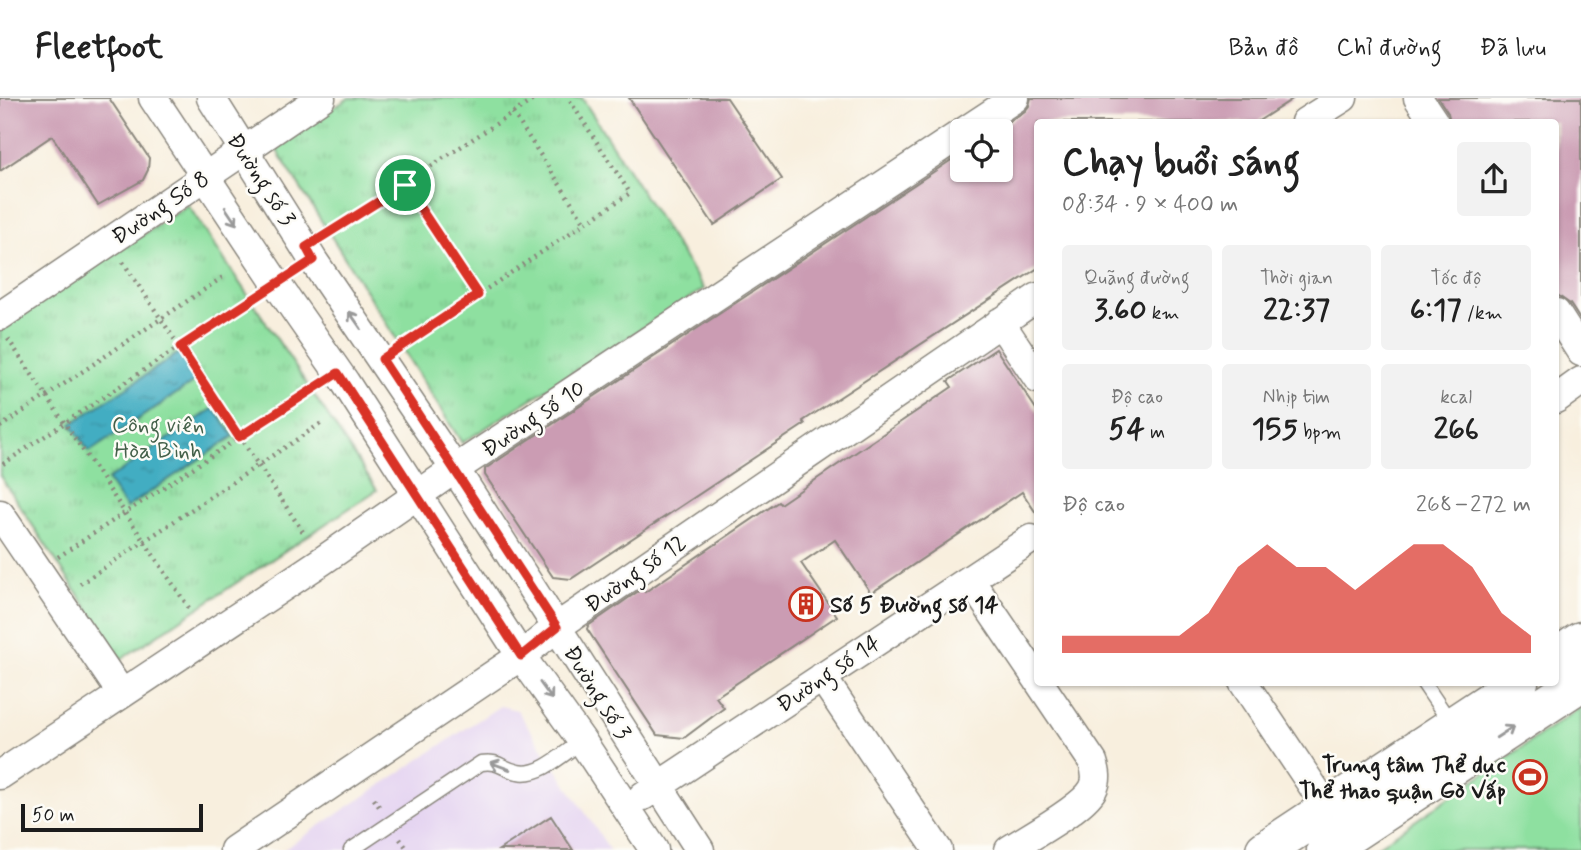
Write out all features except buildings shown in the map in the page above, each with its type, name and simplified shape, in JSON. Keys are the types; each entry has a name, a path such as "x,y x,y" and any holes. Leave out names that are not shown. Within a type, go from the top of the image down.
{"street":[{"name":"Đường số 3","path":"153,98 342,377 521,656 582,741 654,850"},
{"name":"Đường số 3","path":"211,98 310,253 455,469 700,850"},
{"name":"Đường Số 8","path":"1,324 321,98"},
{"name":"Đường số 10","path":"984,119 1015,98"},
{"path":"1311,119 1343,98"},
{"path":"1418,98 1431,119"},
{"name":"Đường số 10","path":"0,775 950,141"},
{"path":"276,283 310,253"},
{"name":"Đường số 12","path":"234,850 521,656 557,627 1034,301"},
{"path":"1559,318 1581,352"},
{"path":"1000,322 1034,373"},
{"path":"342,377 382,359"},
{"path":"1559,397 1581,381"},
{"path":"0,514 122,694"},
{"name":"Đường số 14","path":"626,807 1031,539"},
{"path":"970,580 1034,674"},
{"path":"822,677 938,850"},
{"path":"1009,850 1080,804 1092,792 1095,784 1096,769 1093,762 1042,686"},
{"path":"1246,686 1328,809"},
{"path":"1265,850 1513,686"},
{"path":"1326,850 1531,686"}],"lane":[{"path":"1426,686 1453,726"},
{"path":"351,850 481,763 492,761 517,772 533,773 582,741"}],"path":[{"path":"310,253 405,185 536,98"},
{"path":"382,359 630,193 568,98"},
{"path":"513,113 586,223"},
{"path":"405,185 478,295"},
{"path":"118,255 303,532"},
{"path":"0,427 223,277"},
{"path":"3,464 276,283"},
{"path":"1,324 46,396 189,608"},
{"path":"38,570 239,437 342,377"},
{"path":"80,584 323,422"}],"shaded area":[{"path":"500,706 517,710 610,850 283,850"}],"green space":[{"path":"349,98 582,98 704,289 462,443 274,146"},
{"name":"Công viên Hòa Bình","path":"188,205 377,490 121,659 0,476 0,329"},
{"name":"Trung tâm Thể dục Thể thao quận Gò Vấp","path":"1581,707 1581,850 1372,850 1377,847"}],"water":[{"path":"179,353 197,380 89,452 71,424"},
{"path":"214,408 234,436 126,508 107,480"}],"place":[{"name":"Số 5 Đường số 14","path":"806,604"},
{"name":"Trung tâm Thể dục Thể thao quận Gò Vấp","path":"1530,777"}],"route":[{"path":"405,185 478,295 382,359 557,627 521,656 338,373 239,437 180,347 313,260 306,247 405,185"}]}
